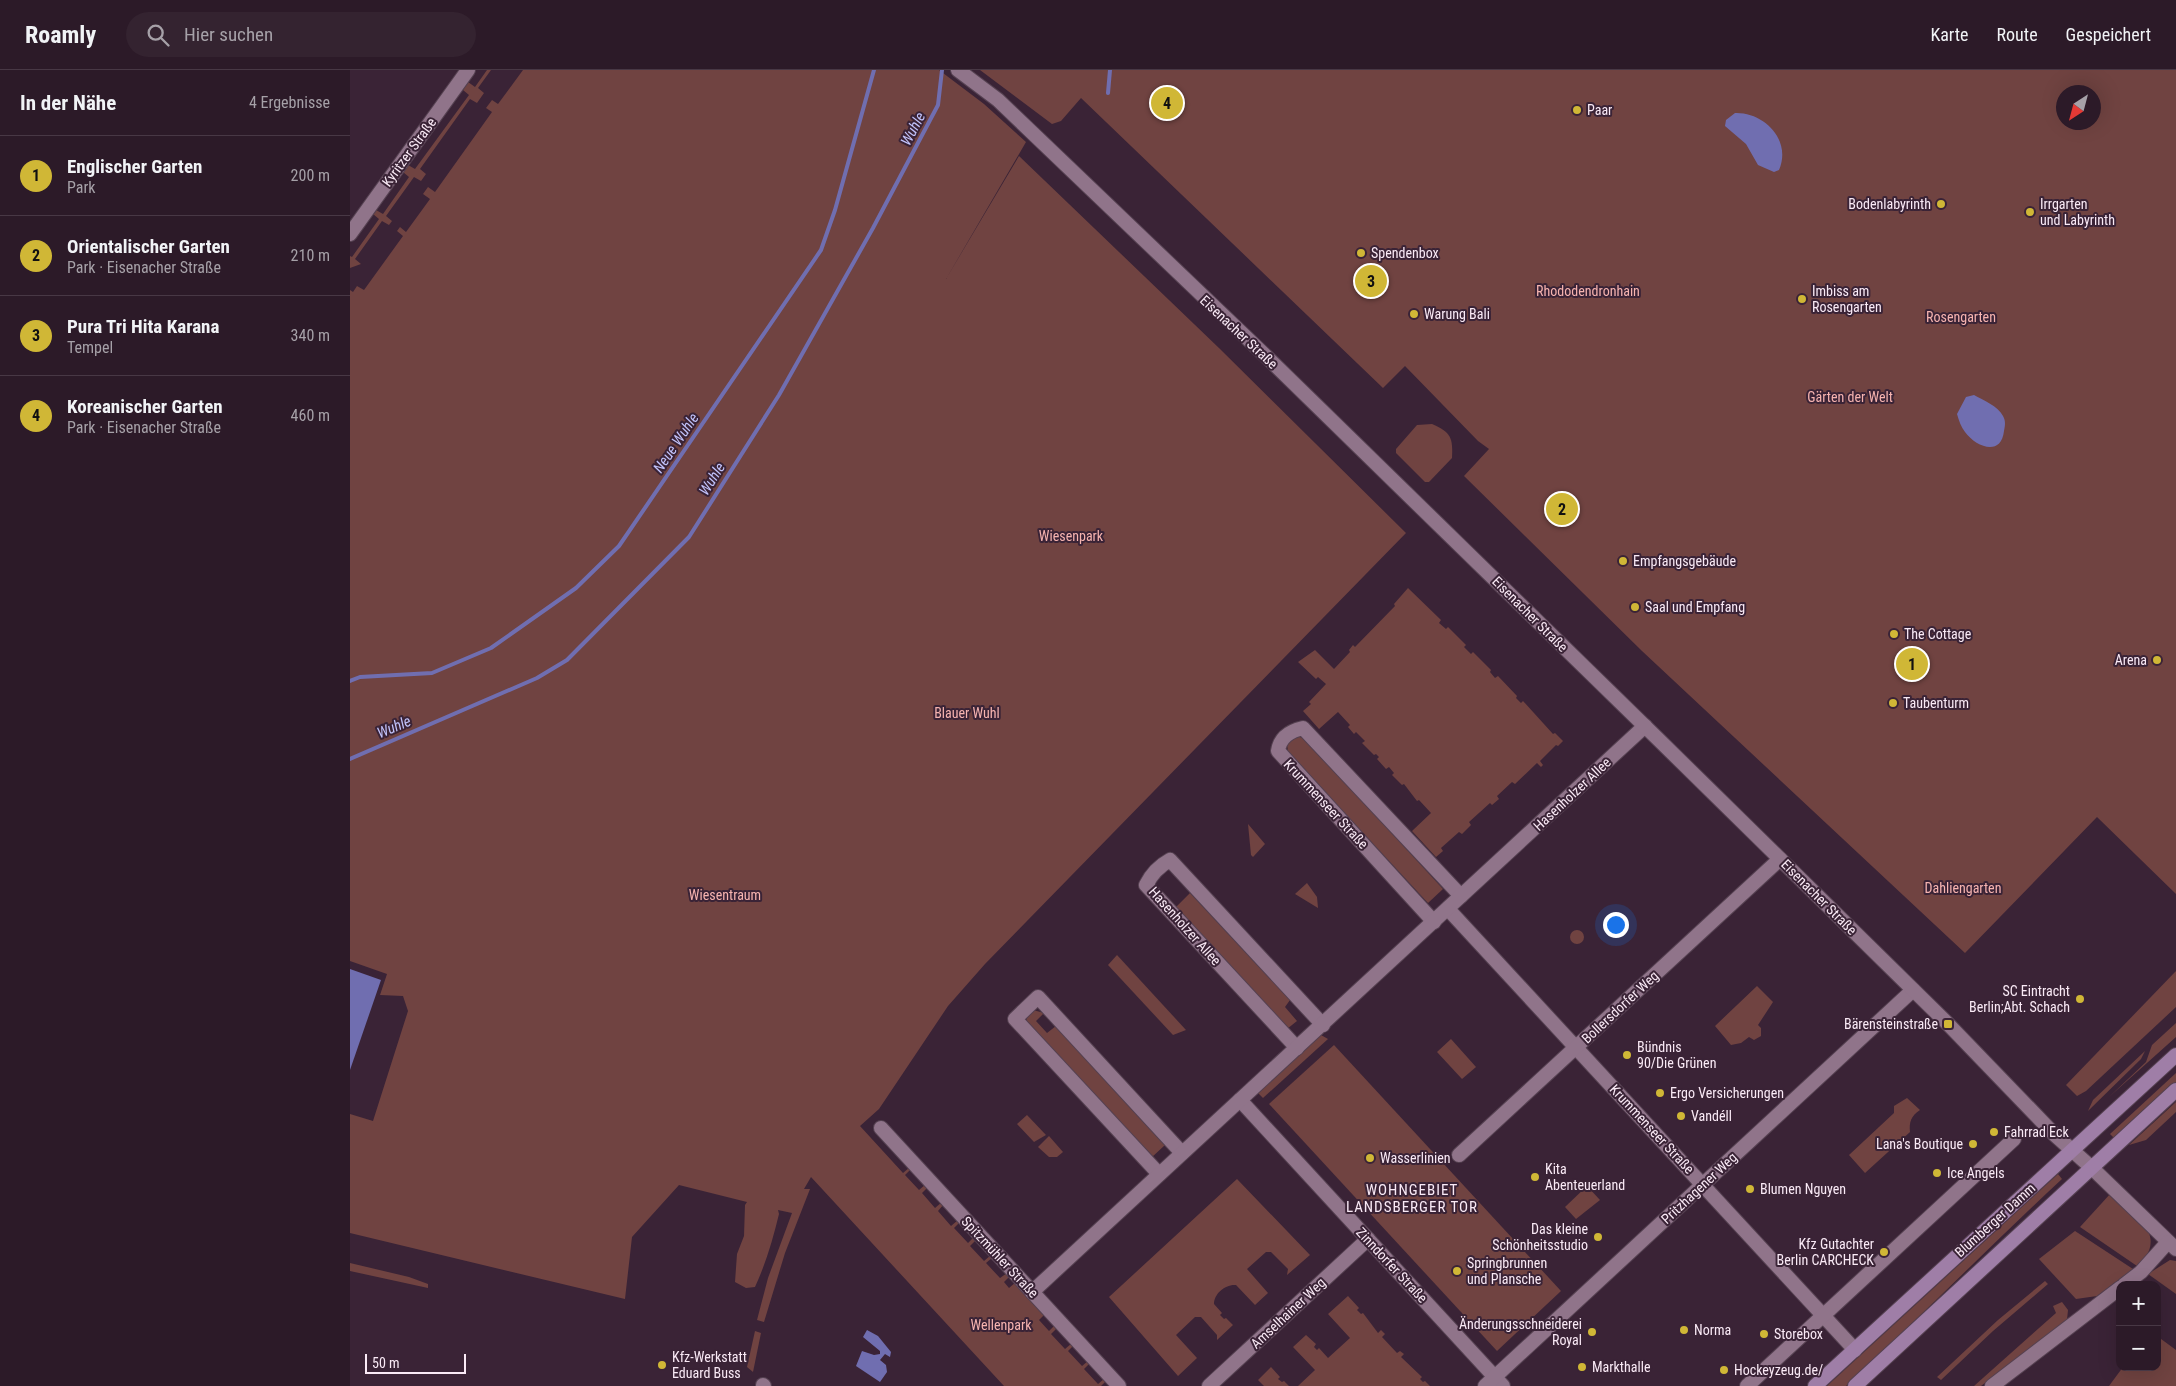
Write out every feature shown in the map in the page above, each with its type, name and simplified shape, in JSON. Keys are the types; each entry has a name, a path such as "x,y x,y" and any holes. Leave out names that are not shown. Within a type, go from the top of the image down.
{"main road":[{"name":"Blumberger Damm","path":"1815,1386 2176,1055"},
{"name":"Blumberger Damm","path":"1855,1386 2176,1090"}],"street":[{"name":"Kyritzer Straße","path":"350,234 468,70"},
{"name":"Eisenacher Straße","path":"958,70 992,95 1280,370 1645,726 2092,1168"},
{"name":"Hasenholzer Allee","path":"1032,1292 1645,726"},
{"name":"Krummenseer Straße","path":"1434,922 1278,751 1279,745 1286,735 1293,730 1303,728 1461,896"},
{"name":"Bollersdorfer Weg","path":"1459,1156 1780,859"},
{"name":"Hasenholzer Allee","path":"1297,1048 1146,885 1151,875 1161,865 1170,860 1323,1025"},
{"name":"Krummenseer Straße","path":"1448,909 1703,1183 1855,1350"},
{"name":"Pritzhagener Weg","path":"1494,1383 1703,1183 1913,990"},
{"path":"1159,1174 1016,1018 1038,997 1182,1153"},
{"name":"Zinndorfer Straße","path":"1240,1100 1368,1239 1494,1383"},
{"name":"Spitzmühler Straße","path":"881,1128 1119,1386"},
{"path":"1746,1386 2014,1138"},
{"path":"2092,1168 2172,1245 2129,1281"},
{"name":"Amselhainer Weg","path":"1208,1386 1368,1239"},
{"path":"1992,1386 2116,1291"}],"green space":[{"path":"487,70 491,70 478,88 484,93 477,103 470,99 420,169 426,174 421,181 414,177 386,216 392,221 389,225 382,221 355,259 361,264 350,268 350,256 352,257 379,219 373,214 376,210 383,214 409,177 403,172 408,165 415,169 469,95 463,90 468,82 475,87"},
{"path":"523,70 939,70 984,104 1026,142 946,279 1019,156 1219,348 1406,533 985,964 948,1006 879,1109 860,1126 903,1173 910,1167 911,1169 905,1175 919,1190 926,1184 928,1187 922,1193 935,1208 942,1202 944,1204 938,1211 951,1226 958,1220 960,1222 954,1228 968,1243 974,1237 976,1240 970,1246 984,1261 991,1255 993,1257 986,1263 1000,1278 1007,1273 1010,1276 1004,1282 1009,1288 1016,1282 1045,1314 1039,1320 1049,1331 1055,1325 1057,1328 1051,1334 1065,1349 1072,1343 1074,1345 1068,1351 1082,1366 1088,1361 1090,1363 1084,1369 1098,1384 1104,1379 1106,1381 1101,1386 1004,1386 811,1177 804,1189 810,1189 785,1253 764,1322 757,1320 768,1278 792,1213 778,1210 779,1214 774,1233 759,1278 755,1287 746,1288 735,1282 737,1254 744,1236 745,1205 747,1202 679,1185 632,1237 625,1299 350,1233 350,1114 373,1121 408,1011 403,996 380,995 387,974 350,961 350,290 353,292 357,286 364,290 403,236 397,231 400,227 406,232 430,199 423,194 428,187 435,192 492,112 486,108 492,100 498,104"},
{"name":"Gärten der Welt","path":"980,70 2176,70 2176,894 2097,817 1965,953 1642,651 1464,476 1489,449 1478,441 1405,366 1383,388 1081,98 1061,121 1052,124"},
{"path":"1432,424 1450,436 1452,458 1429,482 1425,482 1396,453 1396,449 1417,425"},
{"path":"1408,588 1441,620 1439,623 1446,629 1448,627 1466,645 1464,647 1471,654 1473,652 1491,670 1490,672 1495,678 1498,676 1521,703 1523,701 1553,734 1555,733 1563,741 1558,746 1556,745 1540,761 1543,765 1541,767 1537,763 1515,784 1512,782 1497,796 1499,799 1492,805 1490,803 1469,822 1471,825 1462,834 1459,832 1441,848 1443,851 1436,857 1412,831 1431,813 1419,800 1417,801 1404,784 1402,785 1392,775 1394,773 1389,767 1386,769 1377,759 1379,757 1376,754 1374,755 1362,743 1365,741 1356,732 1354,734 1348,727 1350,725 1338,712 1319,729 1303,711 1311,704 1309,702 1326,684 1318,677 1316,679 1298,662 1315,650 1334,669 1350,652 1349,650 1353,645 1355,647 1395,606 1394,604"},
{"path":"1298,736 1306,740 1443,889 1428,903 1288,752 1287,744"},
{"path":"1248,824 1265,844 1253,857 1251,855"},
{"path":"1307,883 1317,897 1318,908 1295,894"},
{"path":"1190,893 1290,1000 1285,1007 1297,1021 1287,1029 1176,907"},
{"path":"1574,930 1580,930 1584,937 1580,944 1574,944 1570,940 1570,934"},
{"path":"1117,955 1186,1030 1173,1035 1108,965"},
{"path":"2176,971 2176,1007 2086,1091 2077,1096 2066,1085"},
{"path":"1757,986 1773,1002 1758,1025 1761,1028 1761,1036 1754,1040 1749,1037 1741,1043 1731,1045 1715,1026"},
{"path":"1033,1010 1044,1013 1036,1021 1047,1033 1056,1026 1165,1145 1151,1158 1026,1022 1027,1017"},
{"path":"2176,1023 2176,1037 2109,1097 2146,1062 2152,1045"},
{"path":"1321,1035 1328,1039 1263,1098 1258,1093"},
{"path":"1451,1039 1476,1067 1462,1079 1437,1052"},
{"path":"1334,1045 1561,1291 1497,1351 1269,1104"},
{"path":"2145,1051 2141,1059 2088,1111 2093,1100"},
{"path":"2176,1073 2176,1082 2115,1139 2110,1134"},
{"path":"1907,1098 1920,1110 1911,1120 1910,1132 1865,1173 1849,1155 1894,1113 1894,1106"},
{"path":"2176,1102 2176,1112 2146,1140 2129,1145"},
{"path":"1027,1115 1046,1135 1034,1142 1017,1124"},
{"path":"1049,1136 1063,1152 1057,1157 1049,1157 1038,1147"},
{"path":"2058,1174 2062,1179 1846,1386 1827,1386"},
{"path":"1237,1179 1310,1255 1287,1275 1288,1269 1271,1252 1266,1252 1247,1269 1268,1293 1255,1305 1236,1285 1228,1286 1221,1290 1214,1300 1214,1304 1222,1313 1220,1315 1233,1325 1217,1340 1217,1335 1201,1317 1195,1317 1176,1335 1197,1358 1178,1376 1109,1297"},
{"path":"1587,1186 1600,1200 1576,1219 1565,1207"},
{"path":"2111,1193 2147,1229 2149,1234 2150,1249 2137,1266 2080,1227"},
{"path":"2075,1231 2133,1269 2097,1296 2076,1299 2039,1259"},
{"path":"2170,1260 2176,1261 2176,1294 2161,1283 2161,1281 2158,1281 2148,1274"},
{"path":"350,1263 409,1277 428,1284 428,1288 350,1271"},
{"path":"2045,1281 2048,1284 1993,1331 1941,1380 1937,1377 1998,1320"},
{"path":"1348,1296 1359,1308 1357,1310 1361,1314 1363,1313 1378,1333 1381,1330 1385,1334 1382,1337 1397,1353 1400,1351 1404,1354 1401,1357 1422,1377 1420,1379 1423,1382 1425,1381 1430,1386 1298,1386 1315,1370 1293,1347 1306,1335 1316,1344 1314,1347 1317,1350 1319,1348 1328,1358 1350,1338 1328,1314"},
{"path":"2062,1302 2068,1310 2067,1320 1981,1386 1974,1386 2056,1313 2053,1306"},
{"path":"755,1331 761,1333 753,1372 747,1367"},
{"path":"2161,1339 2176,1350 2176,1386 2109,1386 2120,1371 2161,1371"},
{"path":"1271,1367 1280,1377 1278,1379 1282,1382 1284,1381 1289,1386 1264,1386 1258,1380"}],"shaded area":[{"path":"1735,113 1756,117 1773,130 1782,148 1779,170 1774,172 1758,165 1746,144 1725,126 1726,120"},
{"path":"1974,395 1994,406 2001,412 2004,418 2005,425 2002,439 1993,447 1975,442 1965,432 1959,421 1957,414 1966,397"},
{"path":"350,969 381,980 350,1070"},
{"path":"867,1330 878,1336 891,1352 890,1357 885,1354 880,1360 886,1365 887,1372 880,1382 856,1366 862,1351 874,1355 880,1354 880,1351 863,1337"}],"waterway":[{"name":"Neue Wuhle","path":"350,681 360,677 432,673 491,648 576,588 619,546 821,250 835,210 874,70"},
{"name":"Wuhle","path":"350,759 537,678 567,660 689,537 779,395 873,228 938,105 942,70"},
{"path":"1108,93 1110,70"}],"place":[{"name":"Koreanischer Garten","path":"1167,103"},
{"name":"Paar","path":"1577,110"},
{"name":"Bodenlabyrinth","path":"1941,204"},
{"name":"Irrgarten und Labyrinth","path":"2030,212"},
{"name":"Spendenbox","path":"1361,253"},
{"name":"Pura Tri Hita Karana","path":"1371,281"},
{"name":"Imbiss am Rosengarten","path":"1802,299"},
{"name":"Warung Bali","path":"1414,314"},
{"name":"Orientalischer Garten","path":"1562,509"},
{"name":"Empfangsgebäude","path":"1623,561"},
{"name":"Saal und Empfang","path":"1635,607"},
{"name":"The Cottage","path":"1894,634"},
{"name":"Arena","path":"2157,660"},
{"name":"Englischer Garten","path":"1912,664"},
{"name":"Taubenturm","path":"1893,703"},
{"name":"SC Eintracht Berlin;Abt. Schach","path":"2080,999"},
{"name":"Bärensteinstraße","path":"1948,1024"},
{"name":"Bündnis 90/Die Grünen","path":"1627,1055"},
{"name":"Ergo Versicherungen","path":"1660,1093"},
{"name":"Vandéll","path":"1681,1116"},
{"name":"Fahrrad Eck","path":"1994,1132"},
{"name":"Lana's Boutique","path":"1973,1144"},
{"name":"Wasserlinien","path":"1370,1158"},
{"name":"Ice Angels","path":"1937,1173"},
{"name":"Kita Abenteuerland","path":"1535,1177"},
{"name":"Blumen Nguyen","path":"1750,1189"},
{"name":"Das kleine Schönheitsstudio","path":"1598,1237"},
{"name":"Kfz Gutachter Berlin CARCHECK","path":"1884,1252"},
{"name":"Springbrunnen und Plansche","path":"1457,1271"},
{"name":"Norma","path":"1684,1330"},
{"name":"Änderungsschneiderei Royal","path":"1592,1332"},
{"name":"Storebox","path":"1764,1334"},
{"name":"Kfz-Werkstatt Eduard Buss","path":"662,1365"},
{"name":"Markthalle","path":"1582,1367"},
{"name":"Hockeyzeug.de/","path":"1724,1370"}],"district":[{"name":"WOHNGEBIET LANDSBERGER TOR","path":"1412,1198"}],"park label":[{"name":"Rhododendronhain","path":"1588,291"},
{"name":"Rosengarten","path":"1961,317"},
{"name":"Wiesenpark","path":"1071,536"},
{"name":"Blauer Wuhl","path":"967,713"},
{"name":"Dahliengarten","path":"1963,888"},
{"name":"Wiesentraum","path":"725,895"},
{"name":"Wellenpark","path":"1001,1325"}]}
